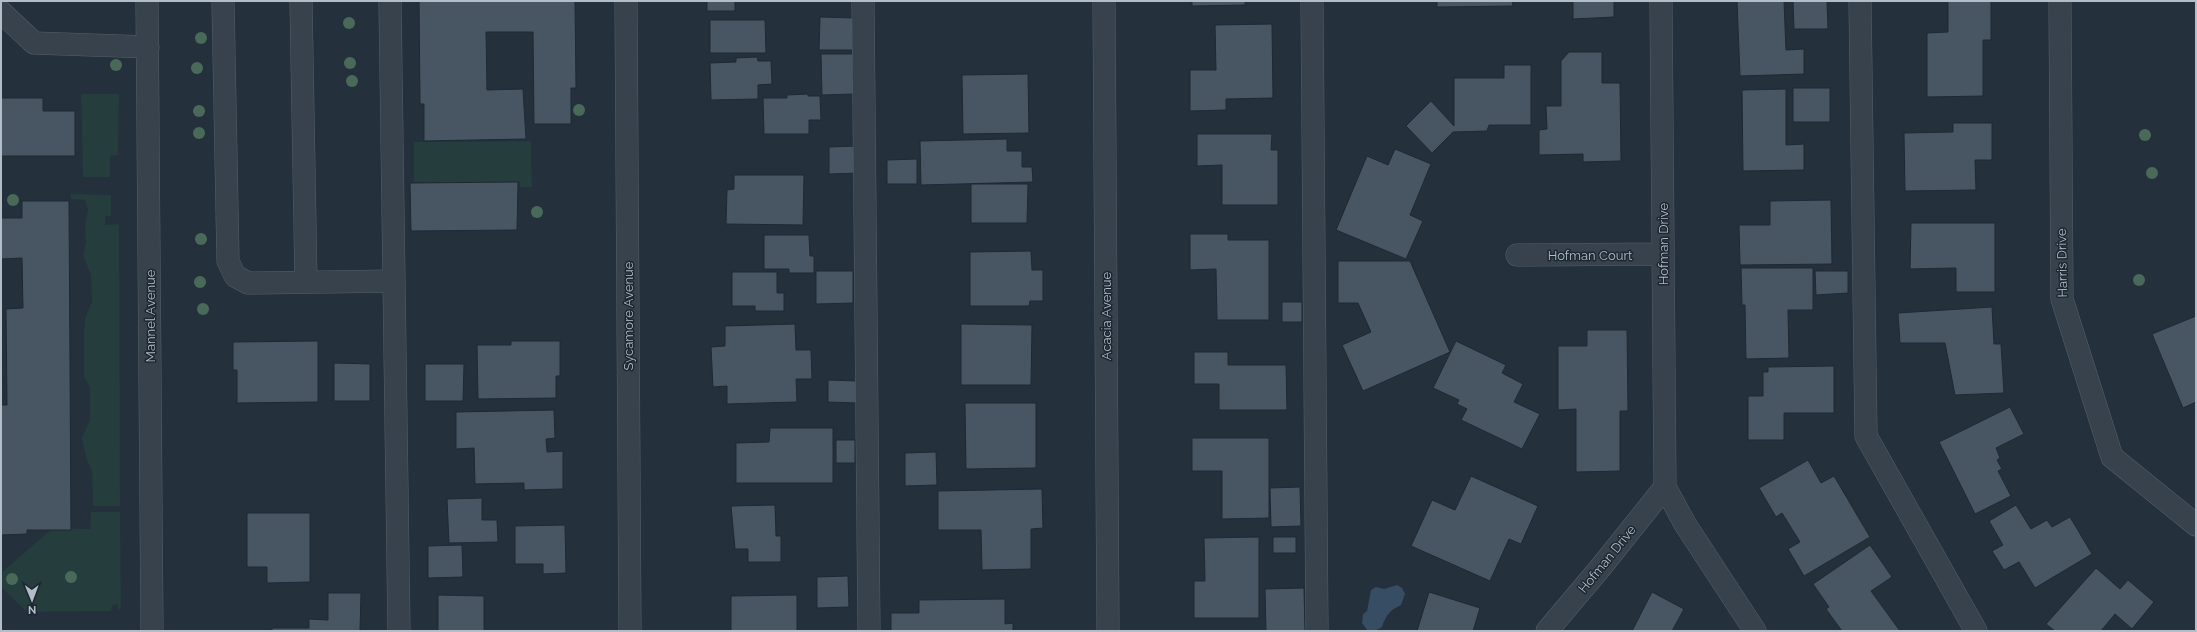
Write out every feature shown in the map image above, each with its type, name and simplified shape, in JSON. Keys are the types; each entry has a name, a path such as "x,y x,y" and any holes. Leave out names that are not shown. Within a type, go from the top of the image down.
{"street":[{"name":"Mannel Avenue","path":"147,1 152,631"},
{"path":"223,1 228,261 235,276 248,283 394,281"},
{"path":"300,1 306,282"},
{"path":"390,1 399,631"},
{"name":"Sycamore Avenue","path":"626,1 630,631"},
{"path":"863,1 869,631"},
{"name":"Acacia Avenue","path":"1104,1 1108,631"},
{"path":"1312,1 1317,631"},
{"name":"Hofman Drive","path":"1661,1 1665,486 1686,524 1755,631"},
{"path":"1860,1 1866,436 1976,631"},
{"name":"Harris Drive","path":"2060,1 2062,299 2112,457 2196,525"},
{"path":"1,12 34,43 148,47"},
{"name":"Hofman Court","path":"1516,256 1663,254"},
{"name":"Hofman Drive","path":"1547,631 1601,567 1665,486"}],"green space":[{"path":"81,94 119,94 118,155 110,156 110,177 83,177"},
{"path":"531,141 532,187 520,187 520,182 414,182 414,142"},
{"path":"71,194 111,195 111,216 105,216 105,225 119,224 120,506 93,506 92,472 86,457 82,438 90,420 90,387 84,377 84,330 85,319 92,301 91,275 83,256 86,242 85,225 88,210 85,200 71,199"},
{"path":"91,512 120,512 121,609 118,610 118,604 112,605 111,611 27,612 1,587 1,573 53,528 90,529"}],"water":[{"path":"1397,585 1402,588 1405,594 1401,605 1389,613 1382,627 1375,631 1368,631 1362,623 1363,614 1367,611 1371,590 1376,587 1384,589"}],"building":[{"path":"419,1 575,1 576,88 571,88 571,124 534,124 533,32 486,32 487,90 523,89 526,139 424,141 424,104 420,104"},
{"path":"707,1 735,1 735,11 707,11"},
{"path":"1192,1 1245,1 1245,5 1192,6"},
{"path":"1437,1 1512,1 1513,6 1437,7"},
{"path":"1573,1 1614,1 1614,17 1573,19"},
{"path":"1737,1 1784,1 1786,50 1804,49 1804,74 1740,76"},
{"path":"1793,1 1827,1 1828,29 1794,29"},
{"path":"1948,1 1991,1 1991,40 1983,40 1983,96 1927,97 1927,33 1948,32"},
{"path":"820,17 855,18 854,50 819,50"},
{"path":"710,20 765,20 766,53 710,53"},
{"path":"1272,24 1273,98 1226,99 1226,110 1190,111 1190,70 1216,70 1215,25"},
{"path":"1569,52 1602,52 1602,83 1620,83 1621,161 1583,162 1583,154 1539,155 1539,130 1547,129 1546,106 1561,106 1561,61"},
{"path":"821,54 854,54 854,94 822,95"},
{"path":"757,57 758,61 771,61 772,84 758,85 758,99 711,100 710,63 736,62 736,58"},
{"path":"1504,65 1531,65 1531,125 1489,125 1487,131 1453,132 1432,153 1406,126 1431,101 1454,126 1454,78 1504,78"},
{"path":"1028,74 1029,133 963,134 962,75"},
{"path":"1793,88 1830,88 1830,122 1793,122"},
{"path":"1786,89 1786,145 1804,144 1804,170 1743,171 1742,90"},
{"path":"808,94 808,96 820,96 821,120 809,120 809,134 764,134 763,98 787,98 787,95"},
{"path":"1,98 43,98 43,111 75,111 75,156 1,156"},
{"path":"1953,123 1992,123 1992,160 1975,160 1976,190 1905,191 1904,133 1953,132"},
{"path":"1197,134 1272,134 1271,150 1278,150 1278,205 1222,205 1222,165 1197,166"},
{"path":"1007,139 1007,151 1022,151 1022,167 1032,167 1033,182 921,185 920,141"},
{"path":"859,146 860,173 829,174 829,147"},
{"path":"1395,149 1431,164 1410,215 1423,221 1406,259 1336,230 1367,156 1388,165"},
{"path":"917,159 917,184 887,184 887,160"},
{"path":"734,175 804,175 803,225 726,224 727,190 734,189"},
{"path":"518,182 517,230 411,231 410,183"},
{"path":"971,184 1028,184 1027,223 971,223"},
{"path":"1831,200 1832,264 1740,265 1739,225 1770,225 1770,201"},
{"path":"22,201 69,201 71,530 27,530 27,534 1,535 1,405 7,405 6,309 23,308 22,258 1,259 1,218 22,218"},
{"path":"1911,223 1995,223 1995,292 1956,292 1956,268 1910,269"},
{"path":"1190,234 1228,234 1228,240 1269,240 1269,320 1217,320 1216,269 1190,270"},
{"path":"764,235 809,235 810,256 814,256 814,273 789,273 789,269 764,269"},
{"path":"1031,251 1032,270 1043,270 1043,301 1030,301 1029,306 970,306 970,252"},
{"path":"1338,261 1410,261 1450,352 1363,391 1342,345 1371,332 1358,303 1338,303"},
{"path":"1741,268 1813,268 1813,310 1788,310 1789,358 1746,359 1745,305 1742,305"},
{"path":"816,271 853,271 853,303 816,304"},
{"path":"1815,271 1848,271 1848,293 1816,295"},
{"path":"732,272 777,272 777,293 784,293 784,311 755,311 755,306 732,306"},
{"path":"1282,302 1302,302 1302,322 1282,322"},
{"path":"1992,307 1994,344 2001,344 2004,393 1955,395 1945,343 1900,343 1898,313"},
{"path":"2196,316 2196,402 2183,408 2152,334"},
{"path":"795,324 796,350 811,350 812,379 796,379 797,402 727,404 727,386 713,387 711,347 725,346 725,326"},
{"path":"961,324 1032,325 1031,385 961,385"},
{"path":"1587,330 1627,330 1628,411 1620,411 1620,471 1576,472 1576,409 1558,410 1558,346 1587,346"},
{"path":"318,341 318,402 237,403 237,370 233,370 233,342"},
{"path":"511,341 560,341 560,376 556,376 556,398 478,399 477,345 511,345"},
{"path":"1456,341 1506,365 1502,373 1523,384 1514,402 1540,414 1522,449 1461,420 1467,409 1457,404 1459,400 1433,388"},
{"path":"1194,352 1228,352 1228,365 1286,365 1287,410 1219,410 1219,384 1194,384"},
{"path":"334,363 370,364 370,401 334,401"},
{"path":"425,364 464,364 463,401 425,401"},
{"path":"1834,366 1834,413 1784,413 1784,440 1748,440 1748,396 1763,396 1763,372 1768,372 1768,367"},
{"path":"828,380 857,381 857,403 828,402"},
{"path":"965,403 1036,403 1036,468 966,469"},
{"path":"2010,407 2024,434 1996,448 2000,458 1997,460 2002,469 1998,471 2011,496 1975,514 1939,442"},
{"path":"554,410 555,438 546,439 547,452 563,451 563,489 524,490 524,483 475,484 474,448 456,449 456,412"},
{"path":"770,428 833,428 833,483 736,483 736,443 769,442"},
{"path":"1192,438 1269,438 1269,518 1222,519 1222,471 1192,471"},
{"path":"836,440 855,440 855,463 836,463"},
{"path":"936,452 937,485 905,486 905,453"},
{"path":"1808,460 1821,483 1834,476 1870,537 1804,576 1788,549 1800,542 1782,513 1776,517 1759,488"},
{"path":"1471,476 1538,506 1521,544 1509,539 1490,581 1411,546 1432,500 1455,510"},
{"path":"1300,487 1301,526 1271,527 1270,488"},
{"path":"1042,489 1043,528 1031,529 1031,569 982,570 981,530 938,530 938,491"},
{"path":"482,498 482,520 497,520 498,542 449,543 447,499"},
{"path":"775,505 776,536 781,536 781,562 748,562 748,549 735,549 731,506"},
{"path":"2016,505 2031,529 2047,520 2052,527 2070,517 2092,554 2035,588 2019,562 2004,570 1992,551 2003,545 1989,521"},
{"path":"247,513 310,513 310,582 267,583 267,567 247,567"},
{"path":"565,525 566,573 543,574 543,564 515,564 515,526"},
{"path":"1259,537 1259,618 1194,618 1194,581 1205,581 1204,538"},
{"path":"1273,537 1296,537 1296,553 1273,553"},
{"path":"462,545 463,577 428,578 428,546"},
{"path":"1870,545 1892,577 1871,591 1900,631 1842,631 1826,609 1829,607 1813,584"},
{"path":"2096,568 2120,589 2128,580 2154,602 2132,629 2115,614 2101,631 2055,631 2046,624"},
{"path":"848,576 849,607 817,608 817,577"},
{"path":"1304,588 1305,631 1266,631 1265,589"},
{"path":"1429,592 1480,608 1473,631 1417,631"},
{"path":"1652,592 1684,609 1672,631 1632,631"},
{"path":"328,593 361,593 360,631 272,631 272,628 309,628 309,619 328,620"},
{"path":"438,595 484,596 484,631 438,631"},
{"path":"797,595 797,631 731,631 731,596"},
{"path":"1005,599 1005,624 1013,623 1013,631 891,631 891,613 919,613 919,600"}]}
